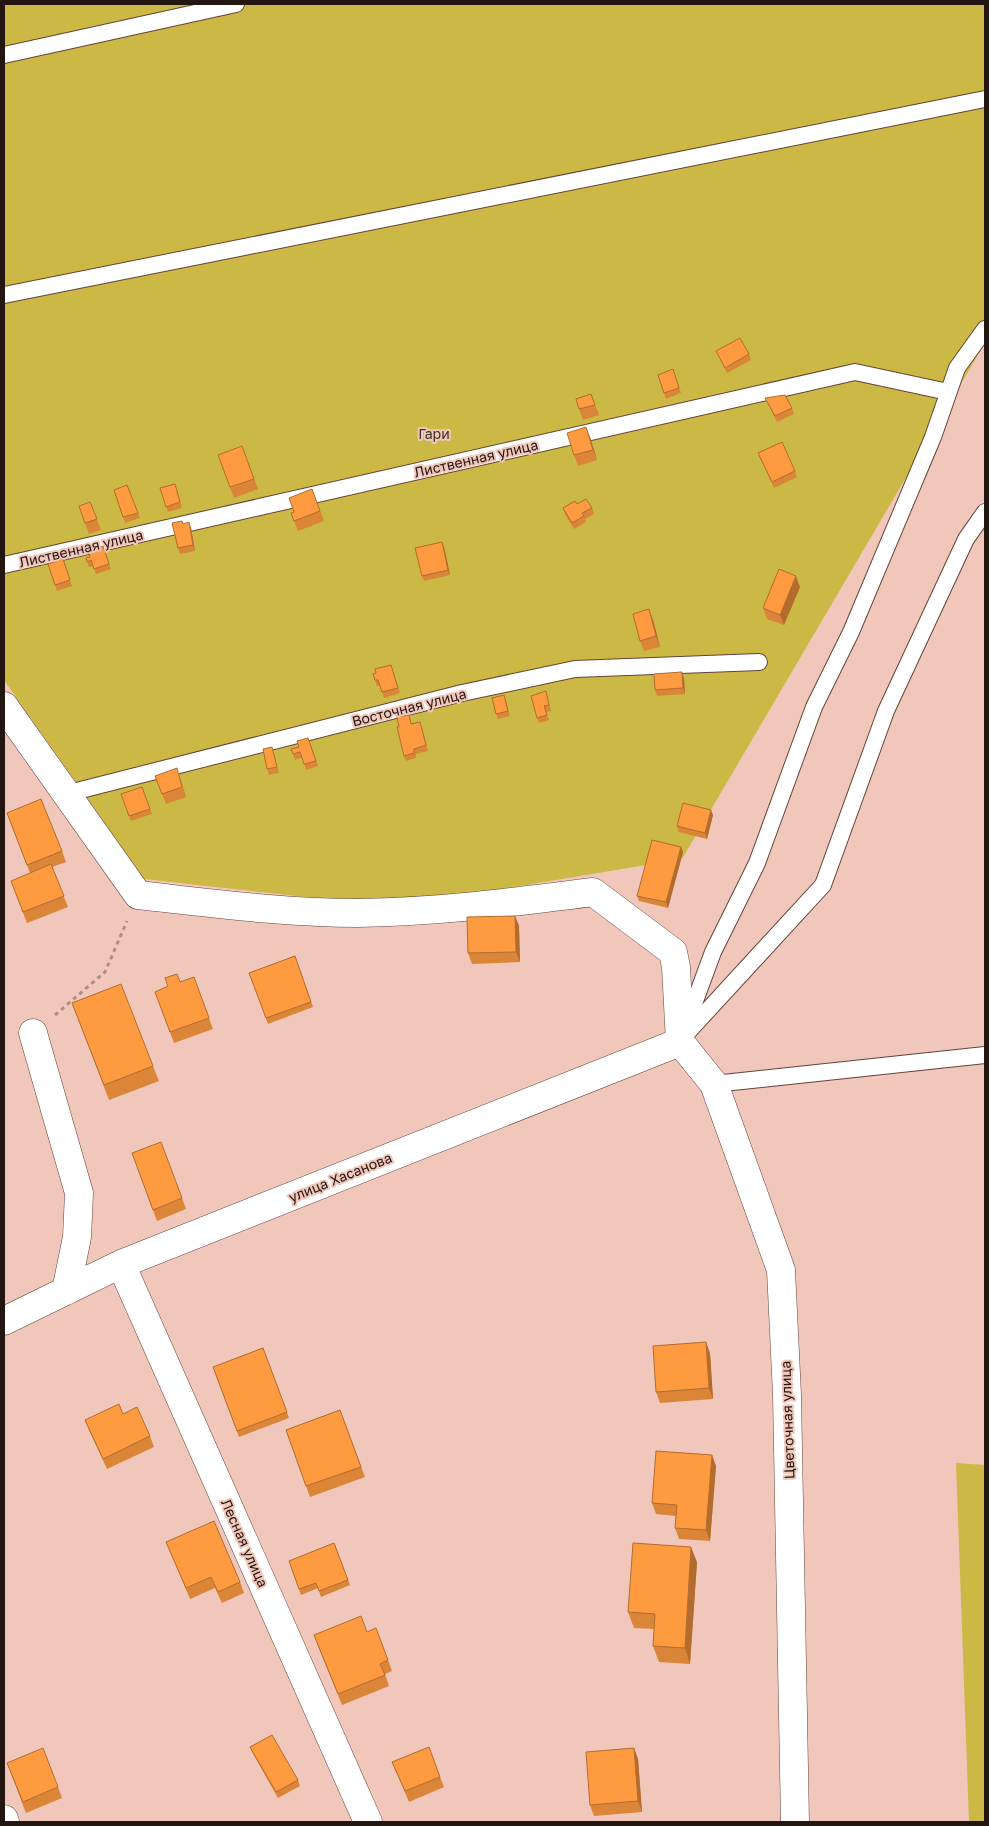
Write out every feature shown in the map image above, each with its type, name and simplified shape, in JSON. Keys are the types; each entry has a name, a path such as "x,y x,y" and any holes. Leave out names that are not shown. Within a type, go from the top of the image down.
{"street":[{"path":"4,706 138,896 275,910 357,913 459,908 593,892 673,952 676,967 680,1042"},
{"path":"34,1033 79,1193 77,1237 66,1291"},
{"name":"Цветочная улица","path":"680,1042 714,1084 781,1270 787,1405 795,1822"},
{"name":"улица Хасанова","path":"4,1321 121,1264 680,1042"},
{"name":"Лесная улица","path":"121,1264 368,1822"}],"lane":[{"path":"4,54 236,4"},
{"path":"4,295 985,99"},
{"path":"680,1042 713,952 757,863 814,707 851,632 933,437 957,368 985,330"},
{"name":"Лиственная улица","path":"4,565 855,372 948,392"},
{"path":"680,1042 823,885 886,712 966,539 985,512"},
{"name":"Восточная улица","path":"65,794 462,693 576,670 759,662"},
{"path":"714,1084 985,1055"}],"path":[{"path":"34,1033 105,972 138,896"}],"green space":[{"name":"Гари","path":"4,4 985,4 985,343 682,859 393,907 144,879 4,680"},
{"path":"956,1463 985,1465 985,1822 969,1822"}],"building":[{"path":"740,338 749,354 725,368 716,351"},
{"path":"673,369 679,388 664,393 658,375"},
{"path":"591,394 595,405 579,409 576,399"},
{"path":"785,395 792,408 775,416 765,398"},
{"path":"586,427 593,450 574,455 567,433"},
{"path":"782,442 795,471 772,482 758,453"},
{"path":"242,446 254,479 230,487 218,455"},
{"path":"175,484 180,502 166,507 160,488"},
{"path":"127,485 138,513 123,517 114,490"},
{"path":"312,489 320,511 294,521 291,513 294,512 289,498"},
{"path":"586,499 592,508 582,513 584,516 572,523 563,508 575,501 577,504"},
{"path":"90,502 97,519 85,523 79,506"},
{"path":"182,521 183,524 189,522 193,545 178,548 172,523"},
{"path":"442,542 448,570 422,576 415,548"},
{"path":"103,546 109,564 94,569 91,560 87,562 86,558 90,557 88,550"},
{"path":"63,559 70,580 55,585 48,564"},
{"path":"779,569 796,576 780,615 763,608"},
{"path":"649,609 656,636 640,641 633,614"},
{"path":"391,665 398,688 382,692 378,680 375,680 373,674 376,673 375,669"},
{"path":"682,672 683,688 655,690 654,674"},
{"path":"546,691 549,705 544,706 547,715 537,718 531,696"},
{"path":"504,695 508,711 496,714 492,698"},
{"path":"409,715 411,724 420,722 426,745 414,749 414,753 404,756 397,727 399,727 397,717"},
{"path":"308,738 316,761 304,764 300,752 293,754 291,749 299,747 297,741"},
{"path":"272,747 277,767 267,769 263,749"},
{"path":"177,768 182,787 162,794 155,776"},
{"path":"142,787 150,809 129,816 121,794"},
{"path":"41,799 62,851 27,865 7,813"},
{"path":"683,803 711,810 705,833 677,826"},
{"path":"652,840 681,847 666,902 637,896"},
{"path":"51,864 64,896 23,912 11,881"},
{"path":"515,916 516,952 468,953 467,917"},
{"path":"295,956 311,1002 266,1018 249,973"},
{"path":"177,974 180,982 194,977 209,1018 170,1032 155,992 168,986 165,978"},
{"path":"121,984 153,1066 104,1085 72,1003"},
{"path":"161,1142 182,1198 153,1210 132,1153"},
{"path":"706,1342 709,1388 656,1392 653,1346"},
{"path":"263,1348 287,1412 237,1431 213,1367"},
{"path":"119,1404 123,1414 137,1407 150,1436 103,1459 85,1420"},
{"path":"340,1410 361,1467 306,1486 286,1430"},
{"path":"656,1451 712,1455 706,1530 675,1528 677,1505 652,1503"},
{"path":"214,1521 240,1582 218,1592 211,1577 186,1588 166,1542"},
{"path":"334,1543 348,1580 319,1591 316,1583 299,1589 289,1561"},
{"path":"633,1543 691,1547 685,1648 653,1646 655,1614 628,1612"},
{"path":"361,1616 367,1632 376,1628 388,1660 380,1664 385,1675 338,1694 314,1635"},
{"path":"272,1735 298,1780 276,1792 250,1747"},
{"path":"429,1747 440,1777 405,1791 392,1762"},
{"path":"43,1748 58,1787 23,1802 7,1763"},
{"path":"634,1748 638,1801 590,1805 586,1752"}]}
